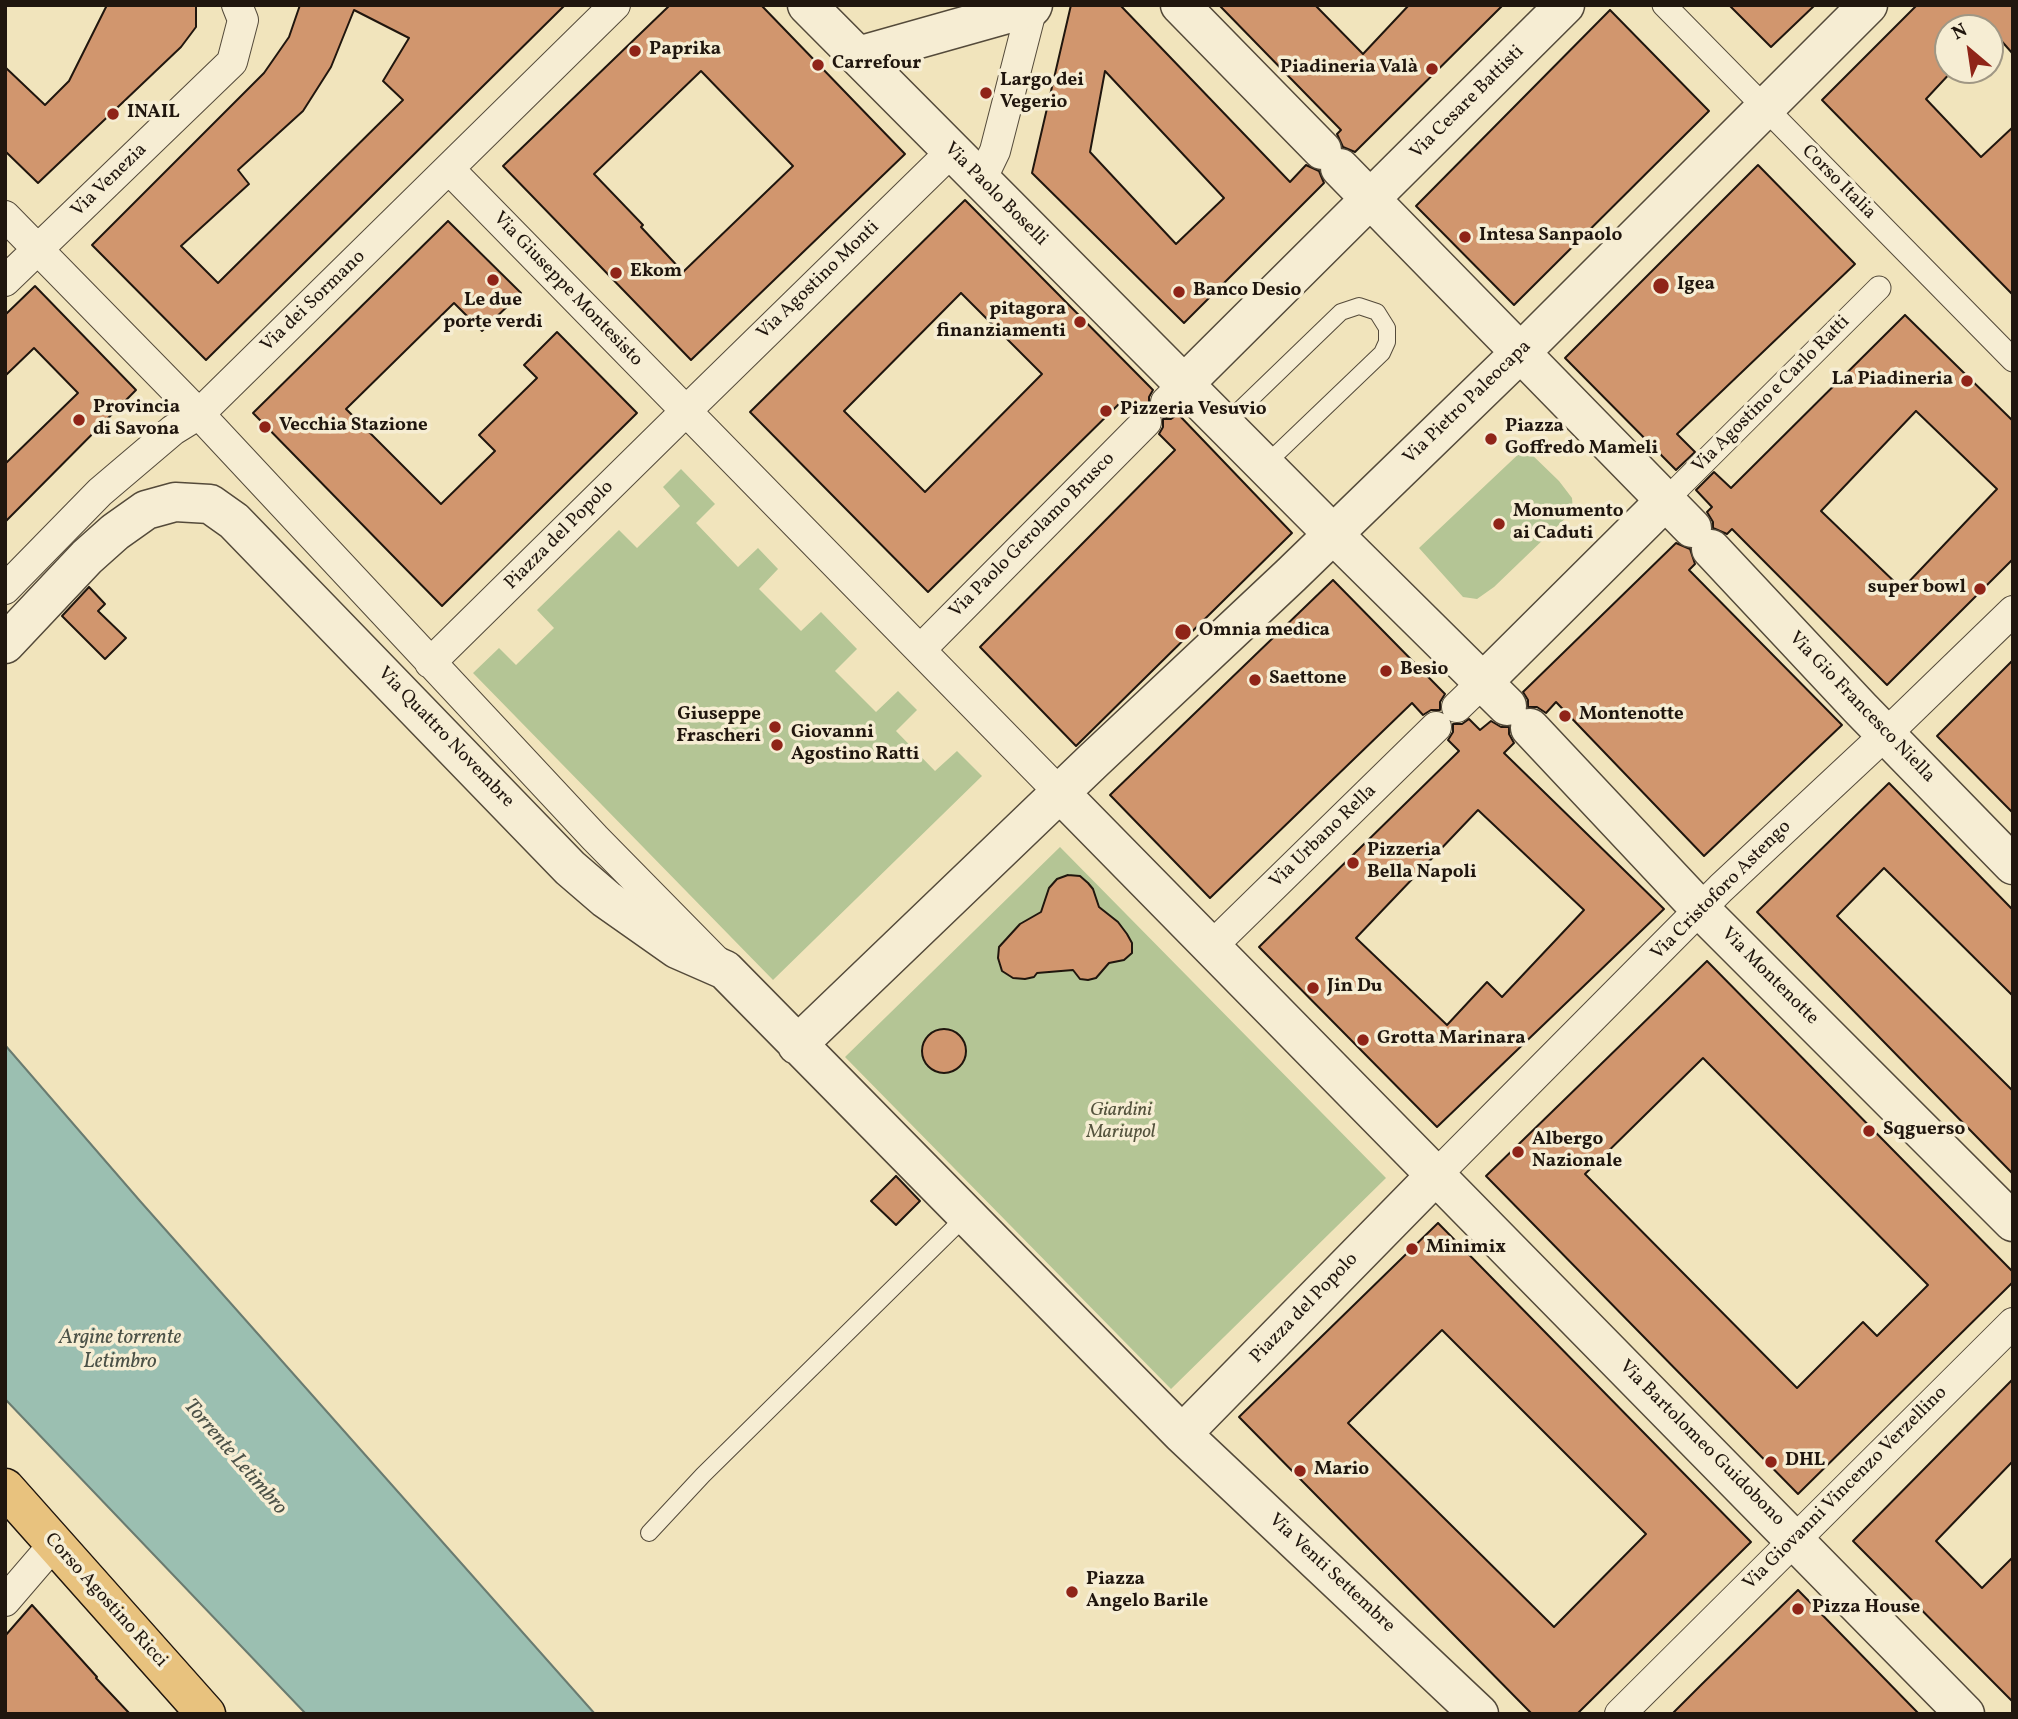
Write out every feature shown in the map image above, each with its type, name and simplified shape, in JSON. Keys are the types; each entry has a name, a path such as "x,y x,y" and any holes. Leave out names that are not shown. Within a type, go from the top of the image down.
{"main road":[{"name":"Corso Agostino Ricci","path":"5,1488 206,1714"}],"street":[{"name":"Via Venezia","path":"5,281 232,62 243,20 237,5"},
{"name":"Via dei Sormano","path":"5,589 100,492 173,430 199,414 615,5"},
{"name":"Via Paolo Boselli","path":"807,5 981,180 1166,403"},
{"path":"1180,5 1689,526 1507,705 1457,707"},
{"name":"Via Cesare Battisti","path":"1370,200 1565,5"},
{"name":"Corso Italia","path":"1664,5 2013,360"},
{"name":"Via Pietro Paleocapa","path":"1060,793 1291,575 1521,352 1868,5"},
{"path":"858,56 1032,6"},
{"path":"981,180 995,151 1032,6"},
{"name":"Via Agostino Monti","path":"687,411 952,151"},
{"name":"Via Giuseppe Montesisto","path":"449,169 687,411"},
{"path":"1370,200 1166,403 1225,424 1507,705"},
{"path":"5,216 199,414 595,838 1182,1434"},
{"name":"Via Agostino e Carlo Ratti","path":"1689,526 1879,288"},
{"name":"Via Paolo Gerolamo Brusco","path":"920,650 1166,403"},
{"path":"687,411 1436,1175"},
{"name":"Piazza del Popolo","path":"430,663 687,411"},
{"name":"Via Quattro Novembre","path":"5,644 87,557 115,532 146,510 175,502 211,504 234,521 570,868 606,899 677,948 725,970"},
{"name":"Via Gio Francesco Niella","path":"1689,526 2013,865"},
{"name":"Via Cristoforo Astengo","path":"1436,1175 1721,888 2013,611"},
{"name":"Via Montenotte","path":"1507,705 1701,910 2013,1222"},
{"name":"Via Urbano Rella","path":"1212,946 1436,727"},
{"path":"797,1045 1060,793"},
{"name":"Piazza del Popolo","path":"1182,1434 1436,1175"},
{"name":"Via Bartolomeo Guidobono","path":"1436,1175 1965,1714"},
{"name":"Via Giovanni Vincenzo Verzellino","path":"1620,1714 2013,1323"},
{"name":"Via Venti Settembre","path":"1182,1434 1479,1714"},
{"path":"5,1601 54,1544"}],"lane":[{"path":"1225,424 1341,312 1359,306 1377,312 1387,328 1387,342 1382,353 1265,465"},
{"path":"649,1532 710,1468 966,1216"}],"green space":[{"path":"1525,448 1559,481 1572,498 1573,511 1494,587 1477,599 1463,597 1419,548"},
{"path":"681,469 715,504 696,523 738,567 758,548 778,569 759,589 801,631 821,612 857,649 835,671 876,712 898,691 917,710 896,731 935,771 957,751 982,776 773,980 473,673 499,648 516,665 554,628 537,610 619,530 637,548 680,506 663,487"},
{"name":"Giardini Mariupol","path":"1060,847 1386,1178 1171,1389 845,1057"}],"water":[{"name":"Argine torrente Letimbro","path":"5,1045 595,1714 306,1714 5,1399"}],"building":[{"path":"107,5 196,5 196,27 181,47 38,183 5,151 5,67 45,105 69,81"},
{"path":"300,5 565,5 206,360 92,245 264,73 289,37","holes":["354,10 409,38 383,81 403,100 218,283 181,246 249,184 238,170 303,111 331,67"]},
{"path":"670,5 761,5 905,154 691,360 503,166","holes":["701,71 793,166 683,272 594,174"]},
{"path":"1071,5 1120,5 1290,182 1306,165 1319,171 1324,183 1184,323 1032,173","holes":["1105,71 1224,198 1176,244 1090,152"]},
{"path":"1219,5 1315,5 1363,54 1409,5 1503,5 1355,152 1343,147 1337,134 1341,130"},
{"path":"1729,5 1815,5 1771,47"},
{"path":"1917,5 2013,5 2013,54 2004,44 2004,14 1934,14 1934,84 1940,84 1926,99 1981,157 2013,127 2013,295 1822,100"},
{"path":"1610,10 1709,111 1514,305 1416,206"},
{"path":"1758,165 1855,264 1677,434 1695,452 1676,470 1565,358"},
{"path":"965,200 1153,390 1149,405 1134,409 1124,399 928,592 750,412","holes":["961,293 1042,374 925,492 844,411"]},
{"path":"448,221 521,293 482,331 454,303 346,409 441,504 495,451 479,435 537,378 524,365 557,332 637,413 442,606 253,413"},
{"name":"Provincia di Savona","path":"35,286 136,390 5,522 5,464 78,393 34,348 5,376 5,315"},
{"path":"1905,315 2013,421 2013,559 1887,685 1732,529 1727,534 1713,528 1713,522 1707,512 1712,507 1696,490 1714,472 1731,488","holes":["1916,411 1997,489 1902,589 1821,511"]},
{"path":"1178,414 1292,533 1076,746 980,647 1175,450 1159,434 1163,419 1171,419"},
{"path":"1676,543 1690,549 1695,564 1689,570 1842,725 1704,856 1556,702 1546,713 1537,707 1528,707 1528,700 1523,692"},
{"path":"1333,580 1445,694 1440,702 1440,710 1431,710 1423,715 1412,703 1210,898 1110,795"},
{"path":"89,587 105,604 98,611 126,638 105,659 62,616"},
{"path":"2013,660 2013,813 1937,736"},
{"path":"1469,719 1480,730 1491,721 1501,727 1509,727 1514,743 1504,753 1664,909 1437,1127 1259,947 1459,751 1448,740 1453,732 1453,724 1462,724","holes":["1478,810 1584,910 1502,997 1487,982 1447,1025 1356,938"]},
{"path":"1889,783 2013,910 2013,996 1884,868 1837,916 2013,1091 2013,1174 1757,912"},
{"path":"1068,875 1080,876 1093,889 1099,907 1118,922 1127,934 1132,943 1132,953 1124,960 1109,963 1096,978 1088,980 1080,979 1073,970 1037,973 1034,977 1025,979 1013,978 1002,971 998,958 999,947 1020,924 1041,912 1049,888 1057,879"},
{"path":"1707,961 2013,1272 2013,1282 1798,1494 1486,1176","holes":["1703,1058 1928,1285 1877,1336 1863,1322 1797,1388 1585,1174"]},
{"path":"944,1029 960,1035 966,1051 960,1067 944,1073 928,1067 922,1051 928,1035"},
{"path":"896,1176 920,1201 896,1225 871,1201"},
{"path":"1438,1223 1751,1542 1577,1714 1532,1714 1239,1417","holes":["1442,1330 1646,1534 1554,1627 1348,1423"]},
{"path":"2013,1379 2013,1461 1936,1541 1982,1588 2013,1557 2013,1702 1853,1541"},
{"path":"1798,1590 1919,1714 1672,1714 1701,1685"},
{"path":"32,1605 130,1714 5,1714 5,1636"}],"place":[{"name":"Paprika","path":"635,51"},
{"name":"Carrefour","path":"818,65"},
{"name":"Piadineria Valà","path":"1432,69"},
{"name":"Largo dei Vegerio","path":"986,93"},
{"name":"INAIL","path":"113,114"},
{"name":"Intesa Sanpaolo","path":"1465,237"},
{"name":"Ekom","path":"616,273"},
{"name":"Le due porte verdi","path":"493,280"},
{"name":"Igea","path":"1661,286"},
{"name":"Banco Desio","path":"1179,292"},
{"name":"pitagora finanziamenti","path":"1080,322"},
{"name":"La Piadineria","path":"1967,381"},
{"name":"Pizzeria Vesuvio","path":"1106,411"},
{"name":"Provincia di Savona","path":"79,420"},
{"name":"Vecchia Stazione","path":"265,427"},
{"name":"Piazza Goffredo Mameli","path":"1491,439"},
{"name":"Monumento ai Caduti","path":"1499,524"},
{"name":"super bowl","path":"1980,589"},
{"name":"Omnia medica","path":"1183,632"},
{"name":"Besio","path":"1386,671"},
{"name":"Saettone","path":"1255,680"},
{"name":"Montenotte","path":"1565,716"},
{"name":"Giuseppe Frascheri","path":"775,727"},
{"name":"Giovanni Agostino Ratti","path":"777,745"},
{"name":"Pizzeria Bella Napoli","path":"1353,863"},
{"name":"Jin Du","path":"1313,988"},
{"name":"Grotta Marinara","path":"1363,1040"},
{"name":"Sqguerso","path":"1869,1131"},
{"name":"Albergo Nazionale","path":"1518,1152"},
{"name":"Minimix","path":"1412,1249"},
{"name":"DHL","path":"1771,1462"},
{"name":"Mario","path":"1300,1471"},
{"name":"Piazza Angelo Barile","path":"1072,1592"},
{"name":"Pizza House","path":"1798,1609"}],"water label":[{"name":"Torrente Letimbro","path":"234,1458"}]}
